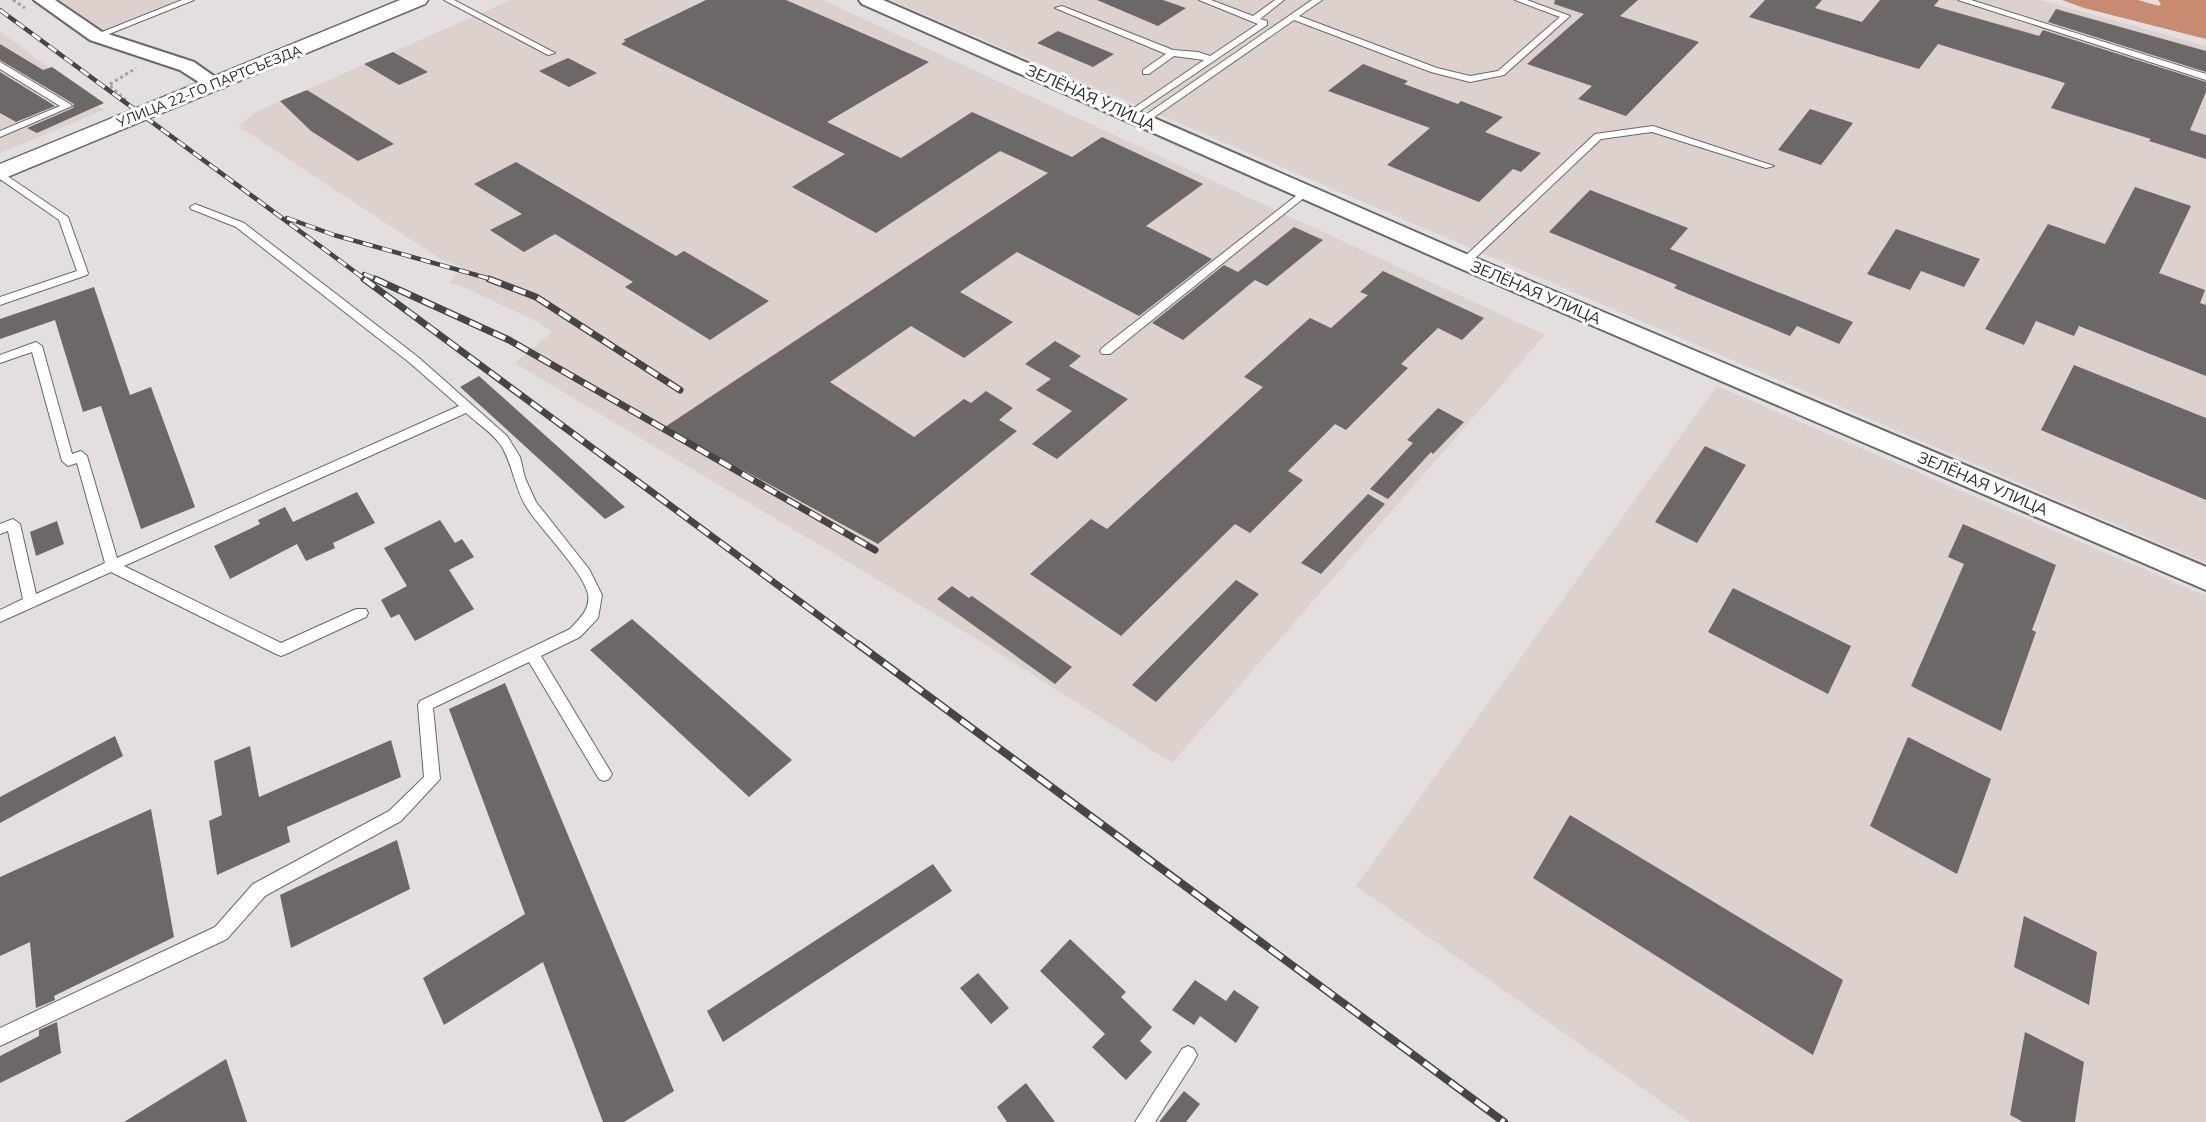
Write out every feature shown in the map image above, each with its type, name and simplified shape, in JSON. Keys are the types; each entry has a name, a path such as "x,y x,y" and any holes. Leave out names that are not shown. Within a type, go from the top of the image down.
{"main road":[{"name":"УЛИЦА 22-ГО ПАРТСЪЕЗДА","path":"0,173 418,0"}],"street":[{"path":"43,0 96,36 187,66 215,84"},
{"name":"ЗЕЛЁНАЯ УЛИЦА","path":"868,0 1466,262 2206,579"}],"lane":[{"path":"96,36 190,0"},
{"path":"448,0 551,53"},
{"path":"1138,117 1211,59 1264,23 1203,0"},
{"path":"1254,19 1280,0"},
{"path":"1138,117 1318,0"},
{"path":"1293,17 1434,70 1470,80 1501,73 1566,16 1519,0"},
{"path":"1962,0 2206,76"},
{"path":"1059,8 1172,53 1191,54 1211,59"},
{"path":"1146,72 1172,53"},
{"path":"0,65 67,106 1,133"},
{"path":"1466,262 1598,135 1653,129 1769,166"},
{"path":"0,173 64,219 82,273 0,301"},
{"path":"1106,351 1306,192"},
{"path":"0,1037 221,933 259,890 395,816 432,779 425,705 575,633 593,614 595,595 584,573 531,504 519,478 514,457 504,439 414,360 240,225 195,207"},
{"path":"0,359 36,346 68,461 81,456 113,567 281,650 361,613"},
{"path":"0,616 466,408"},
{"path":"0,529 13,524 31,603"},
{"path":"531,654 604,774"},
{"path":"1144,1122 1188,1055"}],"path":[{"path":"129,103 109,85 140,65"}],"shaded area":[{"path":"44,0 190,0 96,36"},
{"path":"511,0 823,0 1545,335 1172,763 983,643 515,363 552,332 538,322 465,288 449,283 463,267 442,260 238,126 256,112"},
{"path":"891,0 2040,0 2206,46 2206,563"},
{"path":"2062,0 2138,0 2159,6 2161,4 2158,0 2206,0 2206,39 2084,8"},
{"path":"0,31 104,110 0,153"},
{"path":"1717,386 2206,596 2206,1122 1690,1122 1356,886"}],"building":[{"path":"706,0 786,0 929,62 827,122 901,158 972,112 1072,157 1102,137 1203,184 1146,226 1212,259 1139,316 1017,252 960,292 1013,322 964,358 911,326 830,382 914,437 964,399 971,403 986,391 1013,408 999,420 1017,431 878,544 665,427 1048,173 1000,151 876,233 792,187 845,154 621,44 626,41 623,40"},
{"path":"1097,0 1163,0 1186,8 1158,26"},
{"path":"1555,0 1638,0 1620,16 1699,42 1626,116 1578,99 1592,86 1527,64 1584,14 1554,4"},
{"path":"1765,0 1822,0 1815,8 1862,22 1880,0 1939,0 1934,6 2039,36 2043,30 2206,82 2206,92 2190,130 2206,135 2206,159 2149,141 2151,139 2051,108 2065,83 1938,44 1919,69 1749,17"},
{"path":"2056,9 2206,51 2206,72 2048,22"},
{"path":"1058,31 1114,54 1093,67 1037,43"},
{"path":"0,44 43,70 52,67 104,103 37,133 27,128 73,108 74,104 0,60"},
{"path":"393,52 428,72 399,85 364,64"},
{"path":"568,58 597,73 569,87 539,71"},
{"path":"1363,64 1408,81 1404,84 1458,104 1461,101 1503,117 1485,132 1541,153 1521,172 1513,169 1479,202 1387,165 1430,128 1328,91"},
{"path":"0,72 55,106 16,122 0,113"},
{"path":"307,90 394,144 358,161 311,131 280,101"},
{"path":"1810,109 1853,123 1821,165 1778,150"},
{"path":"516,162 676,256 684,251 769,301 710,340 625,287 633,282 555,234 524,252 490,230 522,214 474,184"},
{"path":"2135,187 2191,206 2159,273 2205,290 2200,303 2206,305 2206,376 2079,326 2074,336 2036,321 2024,345 1985,329 2048,224 2105,244"},
{"path":"1590,190 1688,228 1670,249 1853,322 1839,344 1797,326 1790,336 1674,288 1677,285 1549,232"},
{"path":"1294,227 1323,240 1267,286 1255,280 1183,340 1152,323 1224,265 1238,272"},
{"path":"1896,229 1980,259 1964,287 1921,271 1910,290 1867,274"},
{"path":"1383,271 1484,318 1462,340 1438,328 1401,364 1408,368 1346,430 1335,424 1288,471 1303,480 1250,533 1235,524 1121,636 1030,574 1091,519 1107,529 1263,387 1244,377 1310,318 1331,328 1368,295 1360,292"},
{"path":"94,287 130,395 151,387 195,507 141,529 101,406 83,412 55,320 0,339 0,319"},
{"path":"1055,341 1081,356 1069,366 1128,399 1057,459 1032,444 1072,411 1036,390 1051,379 1025,364"},
{"path":"2074,365 2206,418 2206,500 2041,430"},
{"path":"479,376 625,507 605,519 460,387"},
{"path":"1438,408 1464,422 1433,454 1431,452 1388,499 1370,489 1413,443 1407,440"},
{"path":"1705,446 1746,465 1697,543 1655,522"},
{"path":"357,492 375,523 333,543 335,548 306,561 297,544 230,579 214,546 260,524 258,520 285,507 293,522"},
{"path":"1368,494 1385,504 1321,574 1301,563"},
{"path":"440,520 455,543 462,539 474,557 449,570 474,609 415,641 399,614 391,618 381,600 407,586 384,548"},
{"path":"57,521 64,544 36,556 30,532"},
{"path":"1963,524 2056,565 2032,630 2036,632 2001,731 1911,686 1964,564 1948,557"},
{"path":"1236,580 1259,594 1156,702 1132,685"},
{"path":"952,586 969,598 972,596 1072,667 1055,684 937,599"},
{"path":"1733,588 1851,646 1828,694 1708,632"},
{"path":"632,619 792,760 749,797 590,650"},
{"path":"505,683 674,1091 624,1122 603,1122 543,962 444,1025 423,978 525,914 449,709"},
{"path":"115,736 123,756 0,823 0,797"},
{"path":"1908,737 1991,779 1957,874 1870,826"},
{"path":"391,740 401,777 287,827 290,842 217,875 209,821 222,815 214,761 250,746 259,797"},
{"path":"151,809 174,937 54,996 55,1000 36,1008 30,942 0,956 0,877"},
{"path":"1570,815 1843,980 1813,1055 1533,878"},
{"path":"397,840 410,889 291,948 280,895"},
{"path":"933,864 952,891 723,1042 707,1011"},
{"path":"2024,916 2097,952 2089,1005 2014,967"},
{"path":"1070,939 1126,992 1121,997 1152,1027 1140,1041 1152,1052 1126,1080 1092,1047 1105,1034 1040,971"},
{"path":"978,973 1009,1008 991,1024 960,988"},
{"path":"1195,980 1226,1001 1234,990 1259,1007 1236,1043 1200,1016 1194,1025 1172,1010"},
{"path":"57,1022 61,1053 0,1083 0,1056 39,1036 39,1030"},
{"path":"2025,1032 2084,1062 2075,1122 2023,1122 2010,1115"},
{"path":"226,1059 247,1122 124,1122"},
{"path":"1026,1083 1055,1122 1007,1122 997,1107"},
{"path":"1184,1091 1200,1104 1186,1122 1159,1122"}],"railway":[{"path":"0,10 366,280"},
{"path":"287,218 334,235 494,280"},
{"path":"364,274 378,280"},
{"path":"364,279 860,646"},
{"path":"375,279 509,340 875,550"},
{"path":"489,279 536,297 680,390"},
{"path":"858,644 1504,1122"}]}
